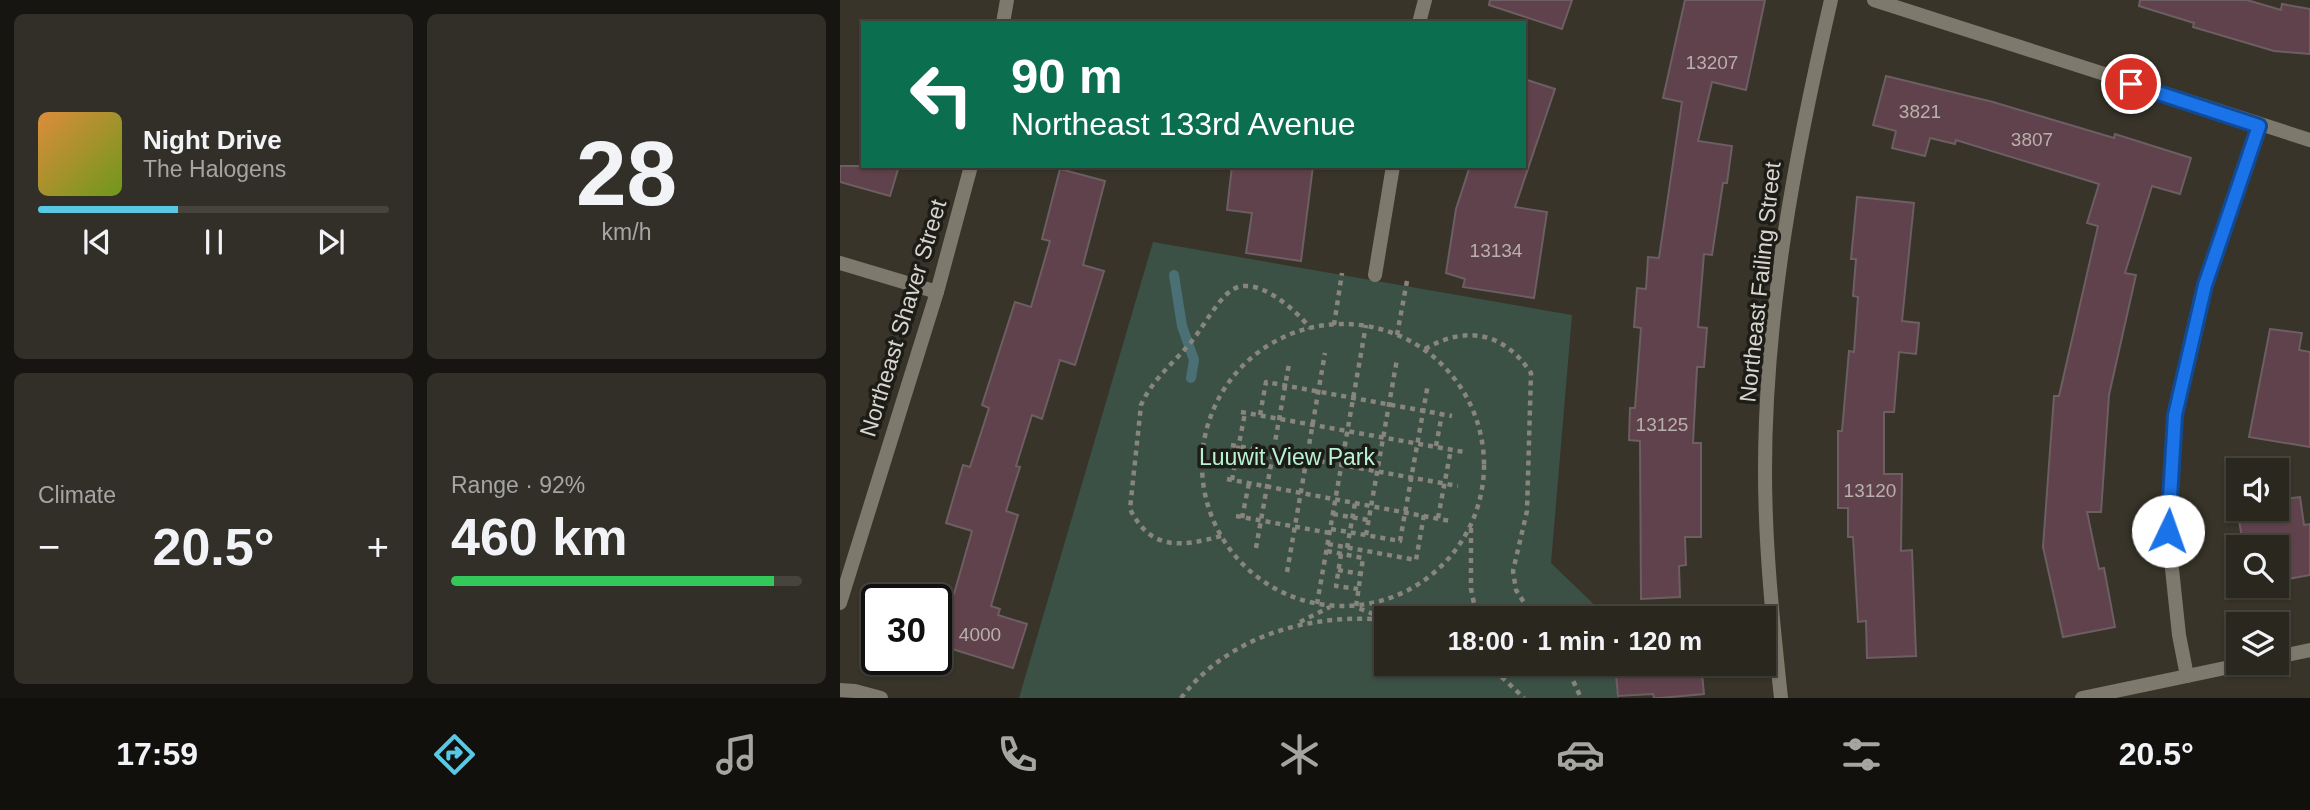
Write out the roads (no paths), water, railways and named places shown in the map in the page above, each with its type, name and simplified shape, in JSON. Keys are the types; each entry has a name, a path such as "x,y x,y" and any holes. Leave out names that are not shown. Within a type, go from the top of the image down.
{"street":[{"path":"1003,21 1007,0"},
{"path":"1420,21 1425,0"},
{"name":"Northeast Failing Street","path":"1781,698 1769,588 1766,483 1771,341 1785,221 1807,101 1830,0"},
{"path":"1874,0 2259,126 2310,140"},
{"path":"2187,676 2179,635 2168,531 2175,415 2205,285 2259,126"},
{"name":"Northeast Shaver Street","path":"840,603 937,292 970,168"},
{"path":"1375,275 1393,168"},
{"path":"840,263 937,292"},
{"path":"2289,654 2310,650"},
{"path":"2082,698 2226,668"},
{"path":"840,690 881,698"}],"waterway":[{"path":"1174,275 1182,326 1194,360 1191,378"}],"park label":[{"name":"Luuwit View Park","path":"1287,457"}]}
